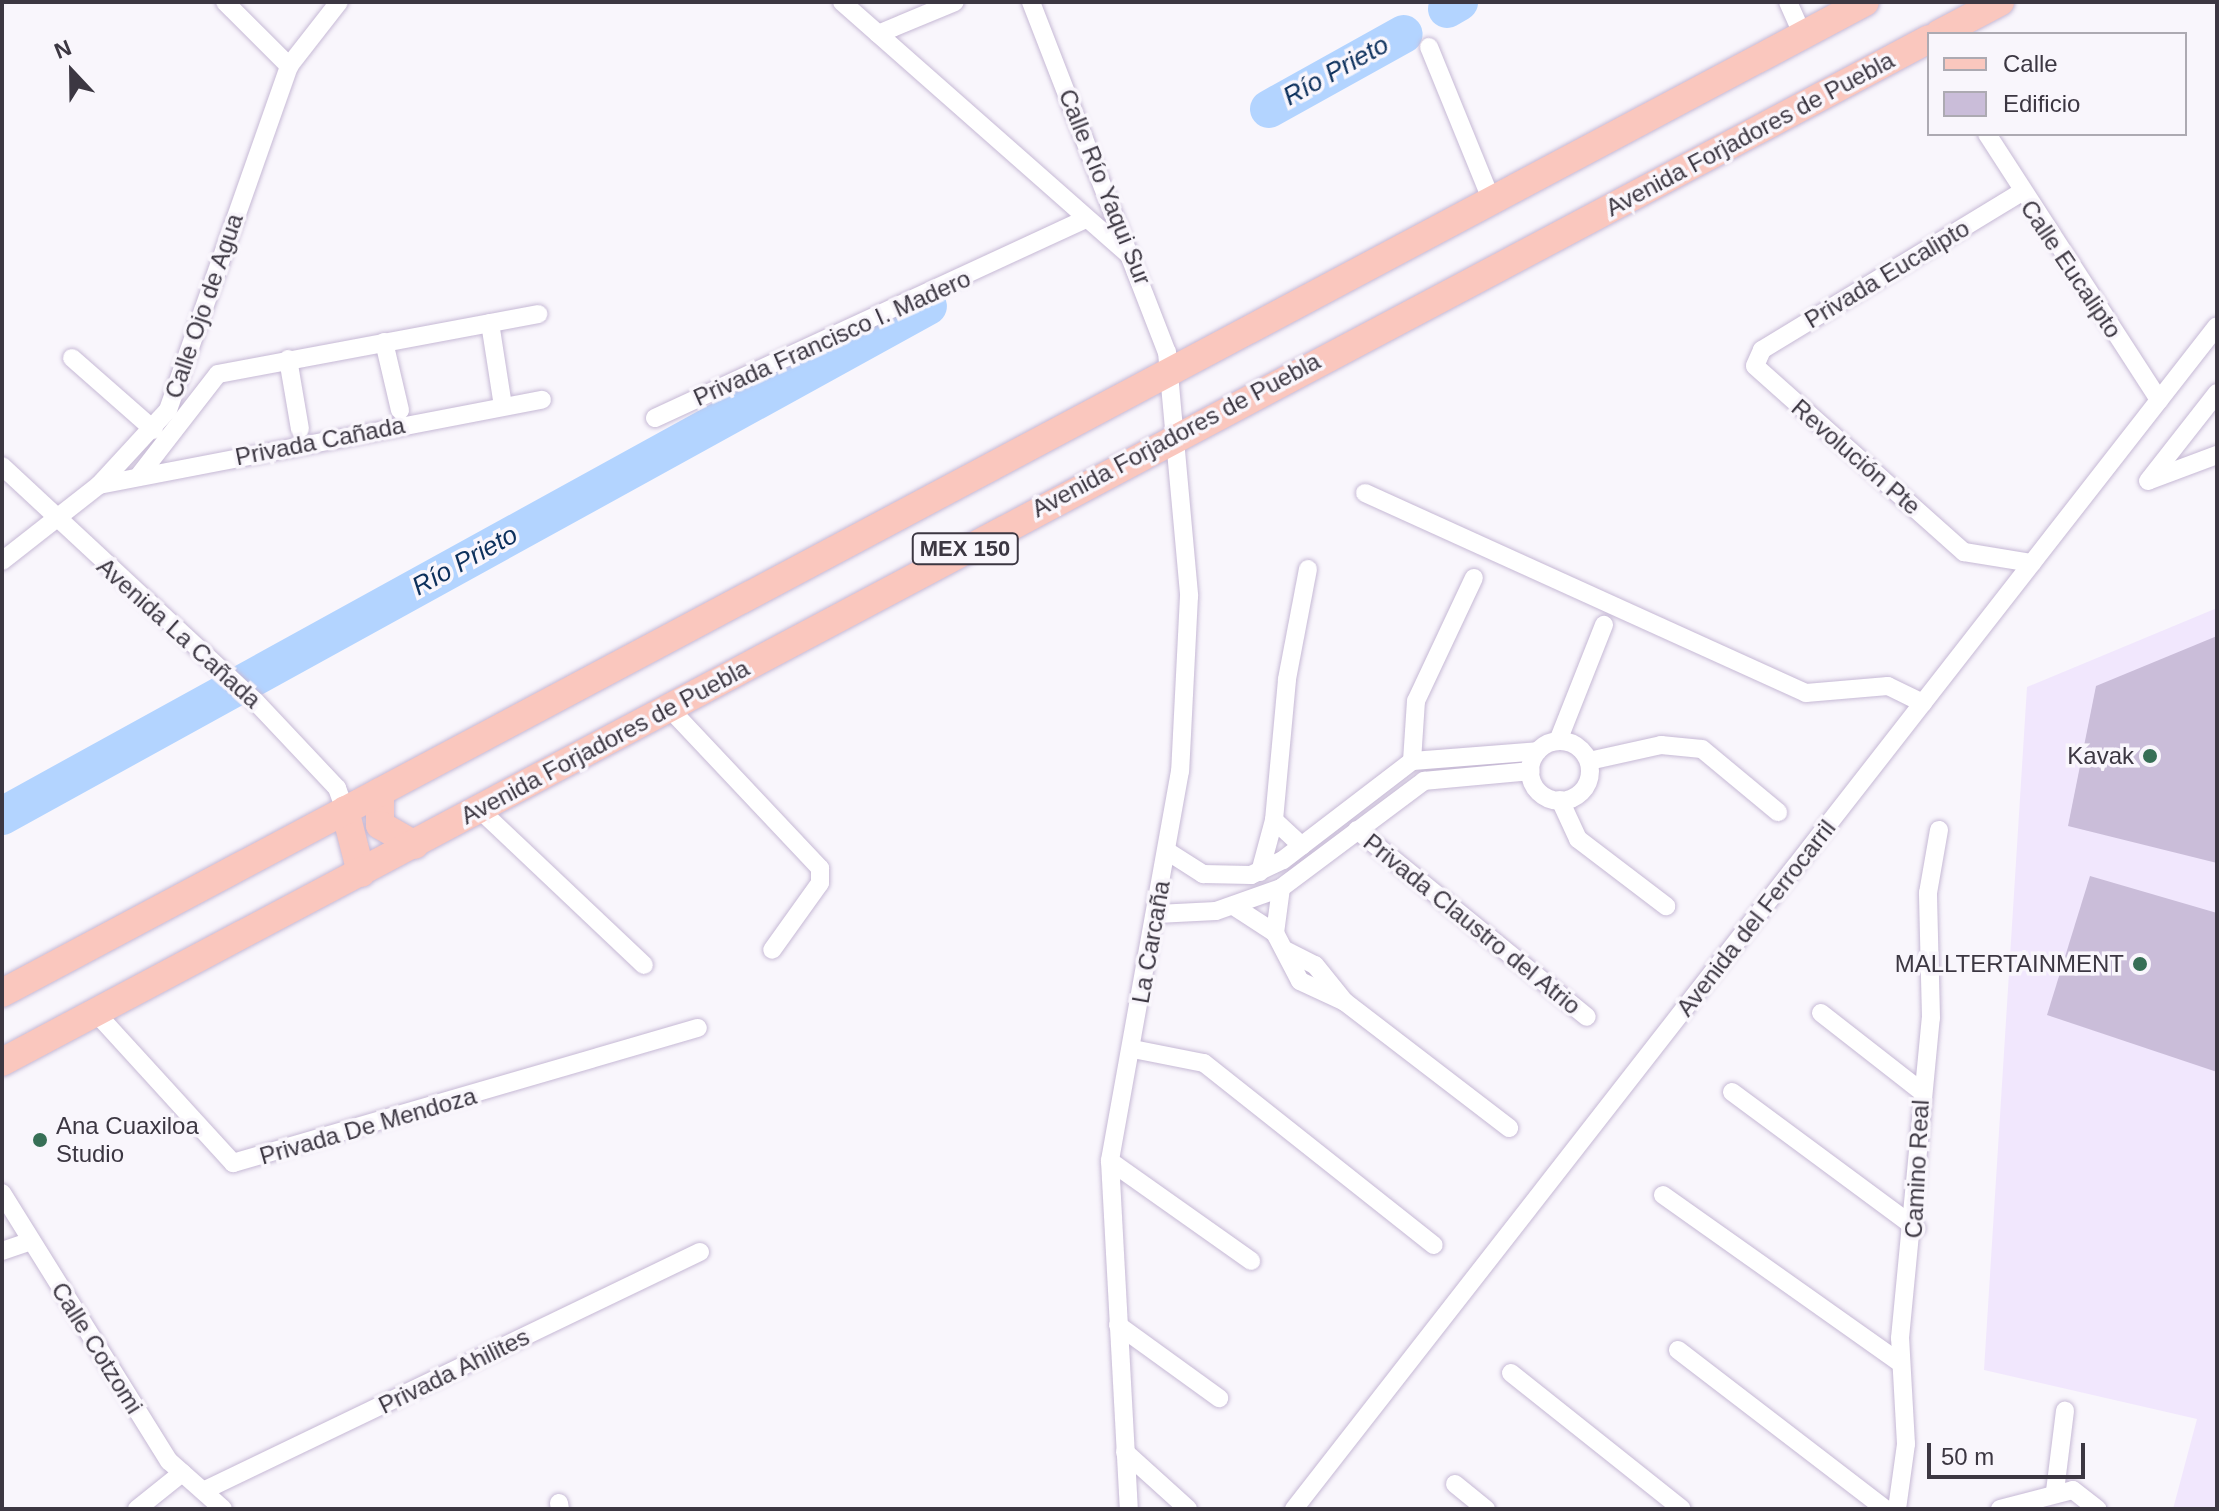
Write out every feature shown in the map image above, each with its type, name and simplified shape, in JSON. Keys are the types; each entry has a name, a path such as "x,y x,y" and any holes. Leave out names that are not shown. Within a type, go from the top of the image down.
{"main road":[{"name":"MEX 150","path":"2,993 1169,375 1865,2"},
{"path":"1942,32 1989,5"},
{"name":"Avenida Forjadores de Puebla","path":"2,1062 670,709 1174,435 1927,40"},
{"path":"380,792 380,825 415,845"},
{"path":"345,810 361,873"}],"street":[{"path":"225,2 289,66"},
{"name":"Calle Ojo de Agua","path":"2,561 99,485 154,430 168,410 289,66 339,2"},
{"path":"842,2 1084,220 1131,257"},
{"path":"878,34 955,2"},
{"name":"Calle Río Yaqui Sur","path":"1031,2 1158,320 1169,375"},
{"path":"1788,2 1803,35"},
{"path":"1429,47 1492,201"},
{"name":"Calle Eucalipto","path":"1988,136 2020,193 2159,400"},
{"name":"Privada Eucalipto","path":"1756,358 2020,193"},
{"name":"Privada Francisco I. Madero","path":"655,418 1010,257 1084,220"},
{"path":"138,477 218,374 538,314"},
{"path":"490,323 503,406"},
{"name":"Avenida del Ferrocarril","path":"1294,1509 2217,326"},
{"path":"384,342 400,410"},
{"path":"72,358 154,430"},
{"name":"Revolución Pte","path":"1756,358 1759,373 1964,552 2032,563"},
{"path":"288,359 300,429"},
{"name":"La Carcaña","path":"1129,1509 1110,1161 1167,851 1189,596 1169,375"},
{"path":"2217,393 2148,481 2217,455"},
{"name":"Privada Cañada","path":"99,485 542,400"},
{"name":"Avenida La Cañada","path":"2,466 53,519 255,701 337,788 345,810"},
{"path":"1365,493 1806,693 1888,686 1923,703"},
{"path":"1260,872 1274,820 1287,679 1308,569"},
{"path":"1412,761 1416,701 1474,578"},
{"path":"1558,741 1604,625"},
{"path":"670,709 820,868 820,883 772,950"},
{"path":"1167,851 1216,877 1260,872 1302,846 1412,761 1538,751 1558,741 1577,746 1589,761 1584,788 1560,800"},
{"path":"1589,761 1661,745 1702,749 1778,812"},
{"path":"1538,751 1531,771 1536,788 1560,800 1578,839 1666,906"},
{"path":"1157,914 1235,907 1281,888 1424,781 1531,771"},
{"path":"479,809 644,965"},
{"path":"1274,820 1302,846"},
{"name":"Privada Claustro del Atrio","path":"1357,830 1587,1017"},
{"name":"Camino Real","path":"1897,1509 1906,1444 1900,1363 1916,1228 1921,1091 1932,980 1928,893 1939,830"},
{"path":"1275,933 1281,888"},
{"path":"1235,907 1275,933 1287,951 1327,975 1345,1002 1509,1128"},
{"path":"1821,1013 1921,1091"},
{"name":"Privada De Mendoza","path":"97,1014 233,1163 698,1028"},
{"path":"1133,1049 1204,1063 1434,1245"},
{"path":"1732,1092 1916,1228"},
{"path":"1110,1161 1251,1261"},
{"name":"Calle Cotzomi","path":"2,1193 182,1473 207,1489 223,1509"},
{"path":"1663,1195 1900,1363"},
{"path":"2,1251 31,1241"},
{"name":"Privada Ahilites","path":"207,1489 700,1252"},
{"path":"1118,1325 1219,1398"},
{"path":"1678,1350 1885,1509"},
{"path":"1511,1373 1682,1509"},
{"path":"2055,1491 2065,1411"},
{"path":"1125,1452 1188,1509"},
{"path":"137,1509 182,1473"},
{"path":"1455,1484 1486,1509"},
{"path":"2000,1509 2055,1491 2087,1496 2097,1509"}],"shaded area":[{"path":"2217,608 2217,1509 2173,1509 2197,1419 1984,1370 2027,687"}],"building":[{"name":"Kavak","path":"2217,636 2217,863 2068,826 2096,686"},
{"name":"MALLTERTAINMENT","path":"2090,876 2217,913 2217,1072 2047,1015"}],"waterway":[{"name":"Río Prieto","path":"1447,9 1459,2"},
{"name":"Río Prieto","path":"1269,109 1404,34"},
{"name":"Río Prieto","path":"2,816 928,306"}],"place":[{"name":"Kavak","path":"2150,756"},
{"name":"MALLTERTAINMENT","path":"2140,964"},
{"name":"Ana Cuaxiloa Studio","path":"40,1140"}]}
